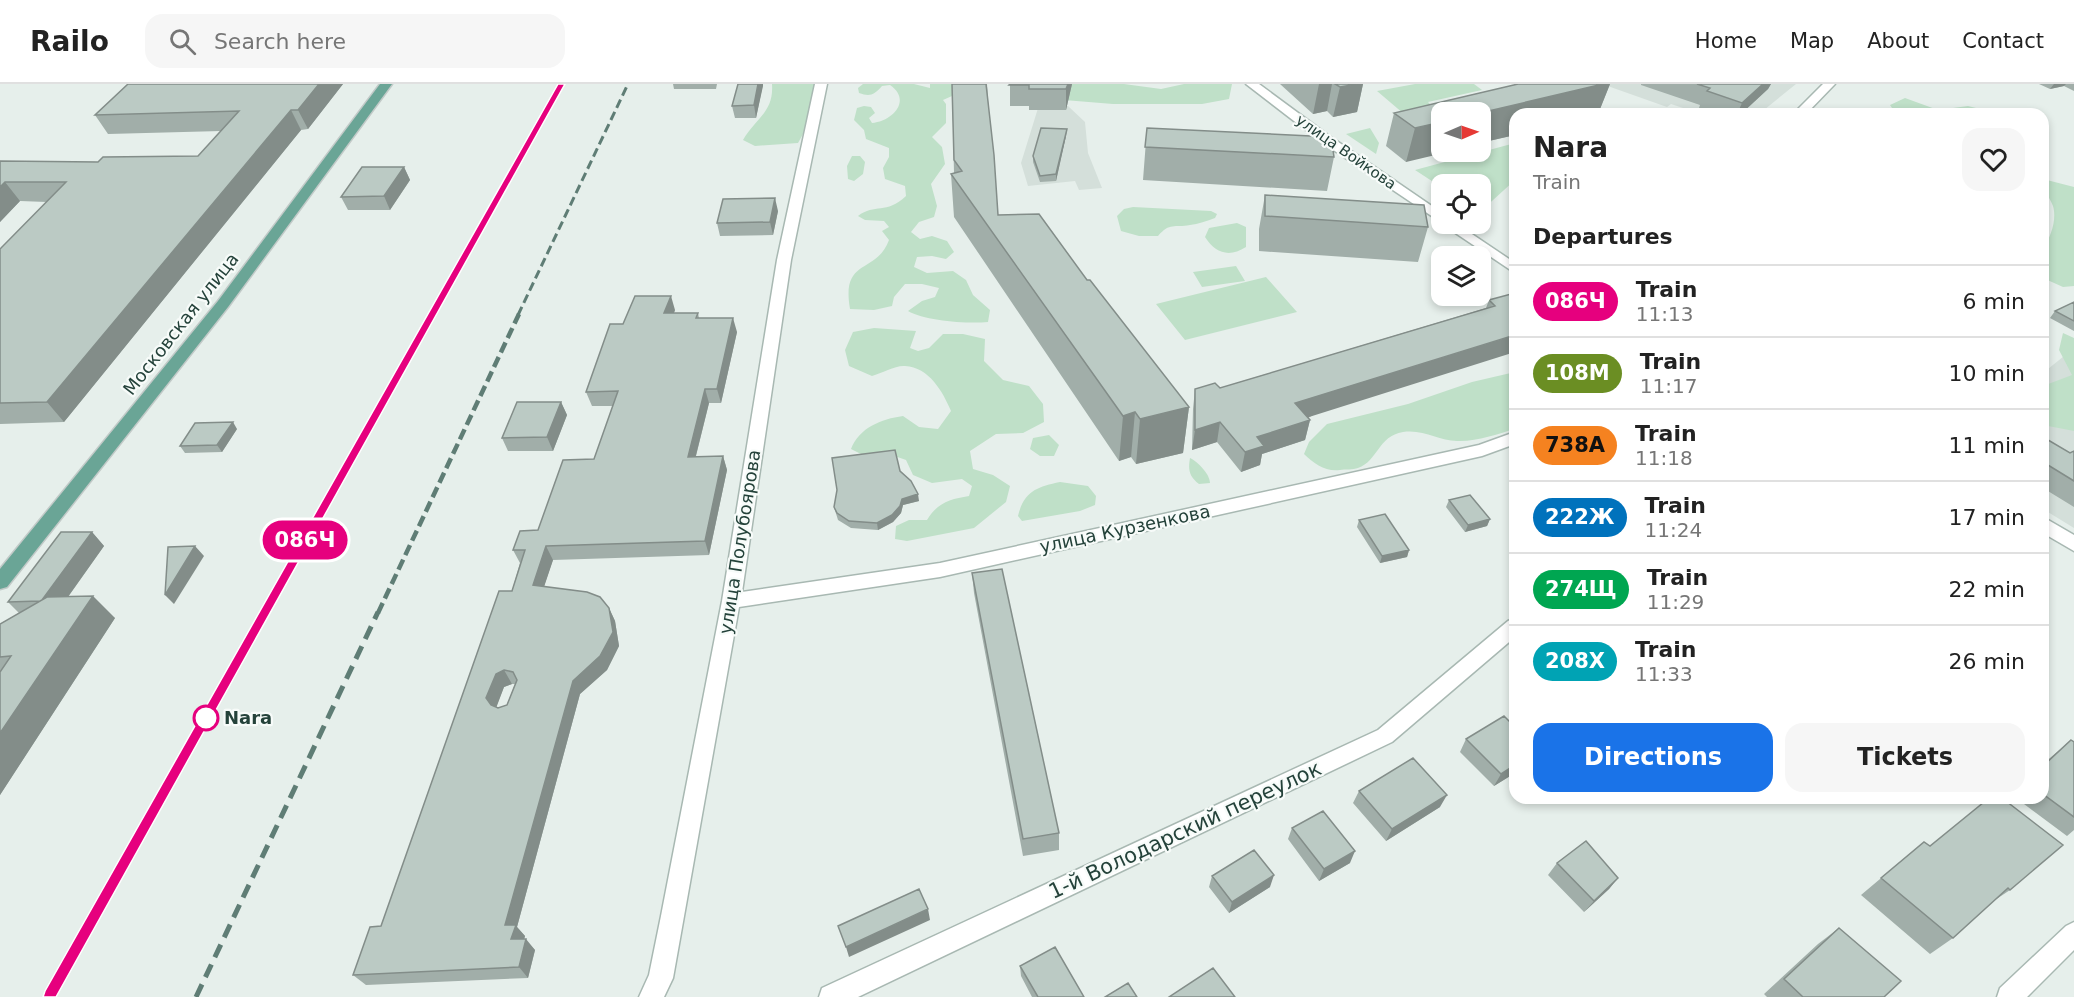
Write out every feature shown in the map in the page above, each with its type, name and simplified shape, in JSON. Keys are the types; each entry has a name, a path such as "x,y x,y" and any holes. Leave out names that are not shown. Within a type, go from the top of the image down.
{"main road":[{"name":"Московская улица","path":"0,582 223,304 386,84"}],"street":[{"name":"улица Полубоярова","path":"651,997 661,978 673,916 731,601 784,260 820,84"},
{"name":"улица Войкова","path":"1252,84 1324,138 1431,211"},
{"path":"1805,108 1829,84"},
{"path":"1464,234 1509,265"},
{"name":"улица Курзенкова","path":"731,601 940,570 1482,450 1509,440"},
{"path":"2049,529 2074,544"},
{"name":"1-й Володарский переулок","path":"831,997 1385,736 1509,631"},
{"path":"2009,997 2074,934"}],"shaded area":[{"path":"1602,84 1796,84 1766,108 1683,108 1671,104 1667,107"},
{"path":"1039,105 1068,106 1085,122 1088,153 1102,188 1079,190 1075,181 1028,186 1021,163"},
{"path":"2074,348 2074,528 2049,513 2049,368"}],"green space":[{"path":"772,84 817,84 807,127 798,143 755,146 743,140 767,108 772,94"},
{"path":"863,84 914,84 930,88 930,84 952,84 952,96 943,100 946,104 946,123 932,137 942,147 945,164 931,184 937,206 934,217 919,222 911,232 920,239 932,236 947,241 954,252 946,259 932,256 917,257 914,267 927,273 953,271 966,280 973,295 990,310 988,322 947,321 908,311 922,301 935,297 939,288 922,284 905,284 894,297 892,306 874,310 850,309 850,281 861,268 883,251 889,240 882,231 889,227 884,221 865,220 858,216 870,210 892,205 906,196 905,186 885,179 883,168 889,157 889,148 866,139 864,130 854,120 857,108 864,106 871,107 875,113 869,118 872,123 887,118 897,109 900,103 899,97 890,85 882,86 872,94 859,93 858,88"},
{"path":"1045,84 1124,84 1161,89 1184,84 1232,84 1229,99 1202,104 1113,104 1064,100"},
{"path":"1415,84 1474,84 1482,90 1428,102 1431,107 1404,114 1377,91"},
{"path":"1905,98 1932,108 1892,108 1890,105"},
{"path":"1968,106 1976,108 1953,108"},
{"path":"1370,128 1379,143 1376,154 1346,134"},
{"path":"1509,145 1509,185 1491,202 1491,174 1431,174 1431,180 1415,170 1445,162 1491,162 1491,149"},
{"path":"852,156 860,156 865,162 863,174 854,181 848,179 847,166"},
{"path":"2049,181 2074,187 2074,286 2063,287 2049,281 2049,238 2054,222 2053,206 2049,198"},
{"path":"1133,207 1211,211 1217,214 1215,218 1199,223 1169,227 1158,236 1139,236 1121,231 1117,216 1124,209"},
{"path":"1237,223 1246,227 1246,247 1240,250 1223,252 1213,247 1205,237 1209,228"},
{"path":"1236,266 1245,281 1202,287 1193,272"},
{"path":"1266,277 1297,312 1185,340 1156,304"},
{"path":"874,328 916,331 910,348 918,351 929,348 943,334 963,334 985,339 984,361 1003,380 1029,386 1043,404 1044,422 1023,433 996,434 970,451 973,469 993,475 1010,486 1006,502 974,528 907,541 895,539 896,526 909,520 927,520 945,503 969,496 972,486 962,479 932,483 913,475 906,460 886,453 865,456 851,449 859,435 879,422 903,416 919,427 938,429 951,411 934,382 914,367 901,366 872,376 849,366 845,350 853,332"},
{"path":"2063,333 2074,338 2074,431 2049,426 2049,384 2072,375 2059,350"},
{"path":"1509,373 1509,431 1464,441 1418,432 1403,432 1388,438 1365,465 1354,469 1325,468 1304,454 1309,442 1327,424 1408,404 1472,382"},
{"path":"1049,435 1059,445 1054,456 1040,456 1030,449 1033,438"},
{"path":"1190,458 1203,469 1210,483 1199,484 1193,478 1189,469"},
{"path":"1060,482 1088,486 1096,496 1095,505 1080,511 1022,521 1018,516 1028,496 1038,488"}],"building":[{"path":"128,84 319,84 298,110 291,110 47,402 0,403 0,249 66,182 5,182 0,187 0,161 98,162 103,157 198,156 239,111 95,115"},
{"path":"738,84 758,84 754,105 732,106"},
{"path":"952,84 986,84 998,215 1039,214 1087,280 1090,280 1189,407 1140,419 1135,412 1123,416 951,174 962,171 954,160"},
{"path":"1010,84 1068,84 1066,89 1029,89 1029,85"},
{"path":"1335,84 1357,84 1340,87"},
{"path":"1518,84 1603,84 1491,110 1491,102 1441,102"},
{"path":"1697,84 1763,84 1742,103 1707,91 1710,88"},
{"path":"1431,104 1431,124 1415,128 1394,113"},
{"path":"1041,128 1067,129 1056,174 1040,176 1033,156"},
{"path":"1147,128 1331,137 1334,157 1145,147"},
{"path":"362,167 404,167 384,196 341,197"},
{"path":"1265,195 1424,205 1428,227 1265,216"},
{"path":"775,198 770,222 717,223 723,199"},
{"path":"1509,295 1509,337 1295,403 1310,420 1257,437 1264,446 1245,452 1220,422 1195,430 1195,389 1215,383 1220,388 1495,306 1491,299"},
{"path":"635,296 671,296 664,313 698,313 696,318 733,318 717,389 705,389 688,457 723,456 705,541 546,546 533,585 587,592 600,597 609,608 613,632 600,656 573,681 505,925 516,925 511,939 526,939 519,967 353,975 370,927 381,926 499,591 512,591 525,550 513,550 520,531 538,530 563,460 594,459 618,391 586,392 610,324 623,324","holes":["504,670 513,672 517,680 507,705 498,708 491,705 486,698 496,674"]},
{"path":"2074,302 2074,321 2055,311"},
{"path":"517,402 561,402 547,437 502,438"},
{"path":"233,422 217,445 180,446 195,423"},
{"path":"2049,441 2070,453 2074,451 2074,481 2049,466"},
{"path":"895,450 900,471 911,481 918,494 902,499 900,506 892,515 877,523 849,521 837,513 834,507 837,490 832,458"},
{"path":"1470,495 1490,519 1468,525 1449,500"},
{"path":"1385,514 1409,550 1382,556 1359,520"},
{"path":"61,532 92,532 42,600 8,602"},
{"path":"195,546 165,595 168,547"},
{"path":"1002,569 1059,833 1023,839 972,573"},
{"path":"93,596 0,733 0,672 11,656 0,657 0,624 47,597"},
{"path":"1504,716 1509,721 1509,769 1501,774 1466,739"},
{"path":"2071,740 2074,742 2074,817 2049,798 2049,760"},
{"path":"1413,758 1447,795 1392,829 1359,791"},
{"path":"1982,804 2010,804 2063,845 2010,890 2008,888 1953,938 1881,878 1924,842 1930,846"},
{"path":"1323,811 1355,851 1324,869 1292,828"},
{"path":"1586,841 1618,878 1594,901 1557,863"},
{"path":"1254,850 1274,875 1232,902 1212,876"},
{"path":"919,889 928,909 846,947 838,926"},
{"path":"1839,928 1901,981 1884,997 1803,997 1784,979"},
{"path":"1055,947 1084,997 1038,997 1020,966"},
{"path":"1213,968 1235,997 1169,997"},
{"path":"1128,983 1137,997 1105,997"}],"railway":[{"path":"430,315 562,84"},
{"path":"518,315 628,84"},
{"path":"264,613 431,314"},
{"path":"378,613 519,314"},
{"path":"51,997 265,612"},
{"path":"196,997 378,612"}],"train":[{"name":"086Ч","path":"51,997 430,315 562,84"}],"place":[{"name":"Nara","path":"206,718"}]}
